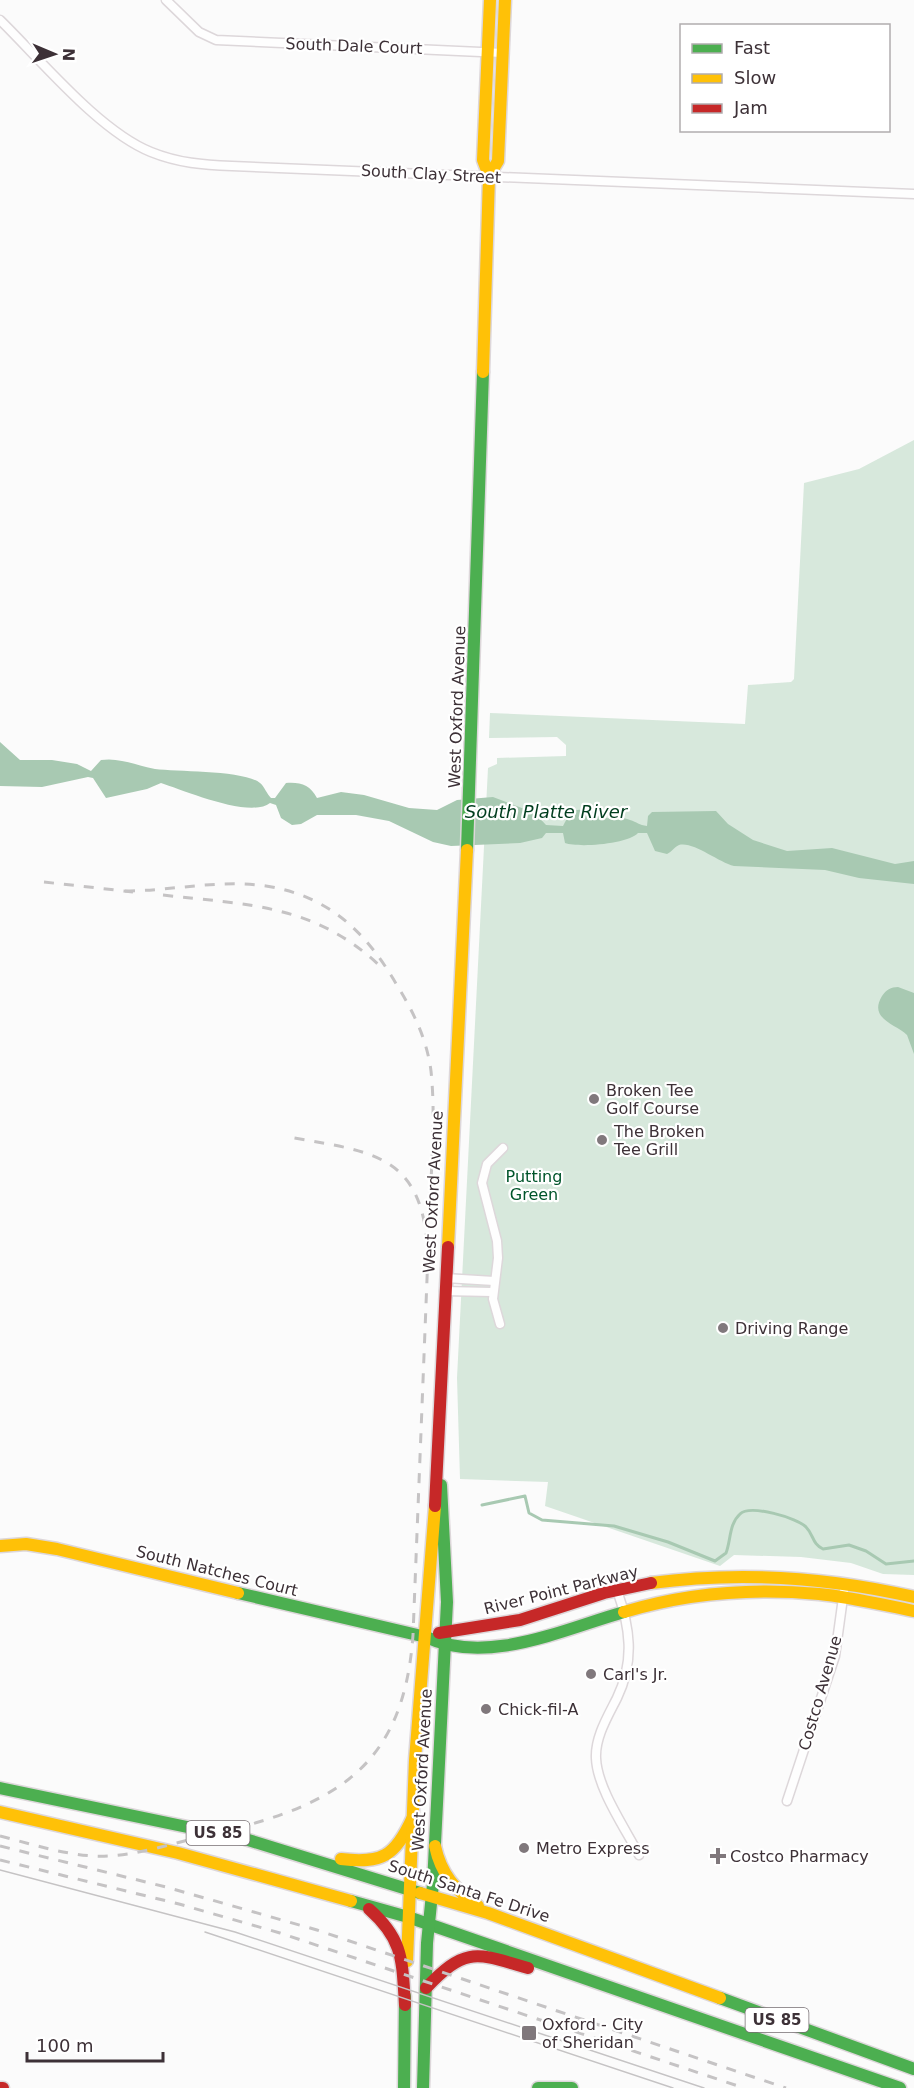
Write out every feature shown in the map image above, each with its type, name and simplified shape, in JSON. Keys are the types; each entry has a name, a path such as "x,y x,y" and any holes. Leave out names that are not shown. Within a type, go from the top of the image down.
{"main road":[{"name":"West Oxford Avenue","path":"404,2088 412,1819 438,1454 467,872 489,176 483,160 490,0"},
{"name":"West Oxford Avenue","path":"489,176 498,161 505,0"},
{"name":"West Oxford Avenue","path":"423,2088 429,1924 446,1646 448,1565 438,1454"},
{"name":"South Natches Court","path":"0,1546 41,1546 426,1637"},
{"name":"River Point Parkway","path":"426,1637 446,1630 508,1623 617,1590 667,1581 780,1577 844,1583 914,1597"},
{"path":"426,1637 446,1646 483,1647 518,1643 624,1611 673,1599 734,1593 786,1592 843,1596 914,1611"},
{"name":"South Santa Fe Drive","path":"0,1788 268,1845 488,1913 914,2069"},
{"name":"US 85","path":"0,1812 178,1853 408,1917 900,2088"},
{"path":"268,1845 345,1860 376,1861 388,1857 396,1850 412,1819"},
{"path":"435,1846 447,1881 460,1895 488,1913"},
{"path":"364,1905 387,1924 396,1936 400,1947 405,2005"},
{"path":"426,1988 455,1959 476,1954 654,2002"},
{"path":"538,2088 572,2088"}],"street":[{"name":"South Dale Court","path":"166,0 205,36 216,40 503,53"},
{"name":"South Clay Street","path":"0,20 104,121 139,146 165,157 190,163 914,194"},
{"path":"500,1324 492,1292 498,1250 482,1179 487,1164 503,1149"},
{"path":"445,1284 494,1281"},
{"path":"445,1284 492,1292"},
{"name":"Costco Avenue","path":"787,1801 832,1665 844,1583"},
{"path":"617,1590 629,1638 628,1664 623,1685 600,1736 596,1757 599,1779 639,1855"}],"green space":[{"name":"Broken Tee Golf Course","path":"914,440 914,1575 883,1574 851,1563 801,1557 734,1555 720,1566 545,1506 548,1482 460,1479 457,1378 488,768 497,764 497,758 566,756 566,745 557,737 489,738 490,713 745,724 748,685 791,682 794,679 804,483 859,469"}],"shaded area":[{"path":"0,742 20,760 52,760 77,764 91,771 101,760 108,759 155,769 240,776 260,783 271,798 275,798 286,783 308,787 317,798 341,792 364,795 409,808 437,810 457,800 493,797 535,813 546,825 563,826 571,813 579,810 604,818 627,819 647,826 648,816 652,812 716,811 728,824 753,840 787,851 832,848 895,864 914,861 914,884 859,878 825,870 734,866 685,845 677,846 667,854 655,851 647,833 638,833 624,840 592,845 565,843 563,833 546,833 542,838 520,843 451,846 433,842 389,821 356,815 317,815 301,824 292,825 281,818 276,805 270,803 248,808 233,806 161,783 147,789 106,798 93,778 88,777 42,787 0,786"},
{"path":"898,987 914,993 914,1054 907,1035 885,1020 878,1010 884,994 891,988"}],"waterway":[{"path":"482,1505 525,1496 529,1513 542,1520 614,1526 668,1542 715,1561 726,1553 736,1518 745,1511 763,1511 801,1523 809,1530 817,1545 823,1549 849,1545 866,1551 886,1564 914,1561"}],"tram line":[{"path":"0,1870 235,1932 704,2088"},
{"path":"205,1932 673,2088"}],"railway":[{"path":"44,882 133,892"},
{"path":"125,891 231,884 266,886 309,898 328,908 359,934 386,968 404,997 419,1027 426,1048 431,1071 433,1108 429,1221"},
{"path":"163,895 252,906 305,919 330,930 380,966"},
{"path":"0,1836 70,1853 107,1856 147,1850 245,1826 285,1813 320,1798 350,1778 374,1754 393,1722 406,1683 413,1635 428,1254 424,1222 417,1197 405,1178 390,1165 372,1155 349,1148 294,1138"},
{"path":"0,1846 166,1887 317,1930 786,2088"},
{"path":"0,1860 179,1904 280,1933 744,2088"}],"traffic: fast":[{"path":"467,850 483,372"},
{"path":"423,2088 427,1943 433,1884 447,1602 441,1485"},
{"path":"238,1593 426,1637 450,1645 474,1648 525,1642 624,1612"},
{"path":"0,1788 245,1839 420,1893"},
{"path":"351,1901 408,1917 900,2088"},
{"path":"404,2088 405,1996"},
{"path":"720,1998 914,2069"},
{"path":"538,2088 572,2088"}],"traffic: slow":[{"path":"483,372 489,176 483,160 490,0"},
{"path":"489,176 498,161 505,0"},
{"path":"448,1247 467,850"},
{"path":"407,1961 415,1760 435,1506"},
{"path":"0,1546 26,1544 57,1549 238,1593"},
{"path":"651,1583 717,1577 783,1578 849,1585 914,1597"},
{"path":"624,1612 672,1600 746,1592 831,1595 914,1611"},
{"path":"0,1812 178,1853 351,1901"},
{"path":"341,1859 367,1860 386,1855 400,1842 412,1819"},
{"path":"435,1846 441,1865 450,1880 462,1894 478,1906"},
{"path":"420,1893 488,1913 720,1998"}],"traffic: jam":[{"path":"435,1506 448,1247"},
{"path":"439,1633 520,1620 604,1593 651,1583"},
{"path":"369,1909 395,1941 402,1963 405,2005"},
{"path":"426,1988 452,1965 462,1959 472,1957 496,1959 528,1968"}],"place":[{"name":"Broken Tee Golf Course","path":"594,1099"},
{"name":"The Broken Tee Grill","path":"602,1140"},
{"name":"Driving Range","path":"723,1328"},
{"name":"Carl's Jr.","path":"591,1674"},
{"name":"Chick-fil-A","path":"486,1709"},
{"name":"Metro Express","path":"524,1848"},
{"name":"Costco Pharmacy","path":"718,1856"},
{"name":"Oxford - City of Sheridan","path":"529,2033"}],"water label":[{"name":"South Platte River","path":"546,811"}],"park label":[{"name":"Putting Green","path":"534,1185"}]}
